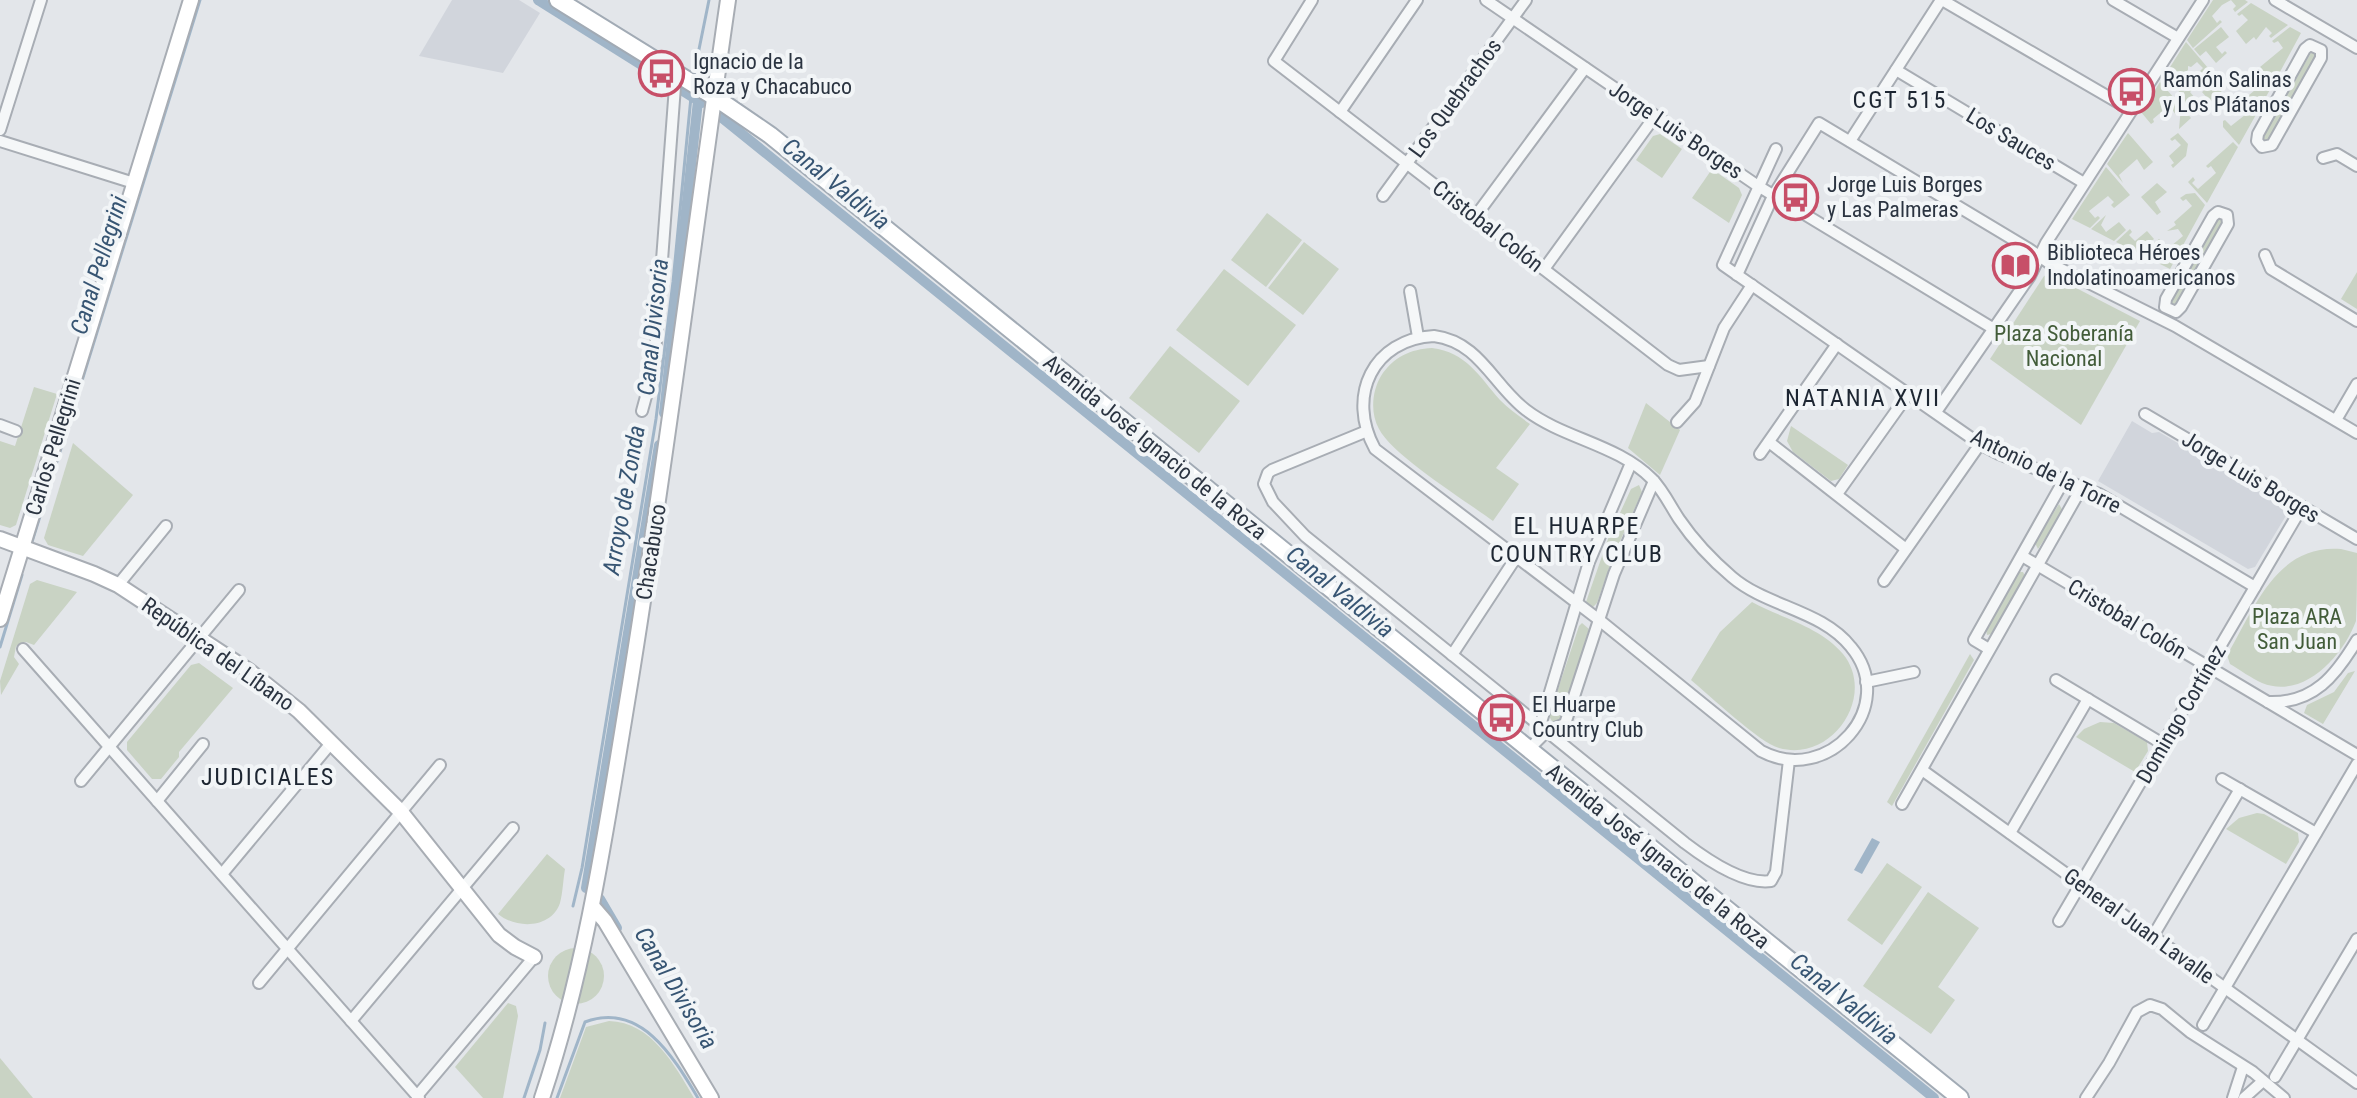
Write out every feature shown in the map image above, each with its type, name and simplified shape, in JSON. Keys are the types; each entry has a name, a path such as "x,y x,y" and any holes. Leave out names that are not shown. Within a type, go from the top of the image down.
{"main road":[{"name":"Avenida José Ignacio de la Roza","path":"558,0 675,82 713,96 770,135 1531,745 1960,1098"}],"street":[{"path":"0,130 41,0"},
{"name":"Carlos Pellegrini","path":"0,619 191,0"},
{"name":"Chacabuco","path":"542,1098 554,1062 592,906 653,539 728,0"},
{"name":"Cristobal Colón","path":"1312,0 1274,61 1672,368 1709,366"},
{"path":"1340,112 1417,0"},
{"name":"Jorge Luis Borges","path":"1486,0 1773,196 1994,329"},
{"name":"Los Quebrachos","path":"1383,196 1526,0"},
{"path":"1850,141 1942,0 2131,110"},
{"path":"2113,0 2178,38"},
{"path":"1936,412 2030,276 2046,243 2203,0"},
{"path":"2275,0 2357,48"},
{"path":"2316,46 2326,30"},
{"path":"2310,45 2316,46 2322,53 2321,58 2272,145 2262,147 2257,141 2258,134 2305,49 2310,45"},
{"path":"1475,217 1585,68"},
{"name":"Los Sauces","path":"1896,70 2084,183"},
{"path":"642,411 654,367 675,82"},
{"path":"1544,269 1655,116"},
{"path":"1737,275 1773,196 1819,123 2040,257 2167,315 2357,433"},
{"path":"0,141 134,183"},
{"path":"1758,186 1776,149"},
{"path":"2323,158 2337,154 2357,166"},
{"name":"Antonio de la Torre","path":"1758,186 1723,265 1980,444 2099,494 2255,587"},
{"path":"2218,212 2224,213 2229,218 2228,224 2181,307 2167,315 2166,299 2181,271 2213,216 2218,212"},
{"path":"2265,255 2271,269 2357,321"},
{"path":"1677,422 1695,402 1724,328 1752,285"},
{"path":"1410,291 1418,337"},
{"path":"1418,337 1446,338 1465,347 1482,360 1524,409 1631,463 1654,481 1685,527 1735,580 1760,596 1832,628 1852,647 1859,658 1866,682 1865,705 1857,725 1842,743 1817,757 1789,760 1771,756 1753,745 1517,556 1385,459 1375,449 1367,431 1364,395 1375,366 1387,352 1418,337"},
{"path":"1760,454 1837,344"},
{"path":"2336,420 2357,384"},
{"path":"1837,494 1909,393"},
{"name":"Jorge Luis Borges","path":"2145,414 2357,539"},
{"path":"0,425 16,431"},
{"path":"1367,431 1272,470 1266,478 1267,492 1305,536 1700,853 1715,864 1760,882 1771,881 1776,872 1789,760"},
{"path":"1769,442 1906,549"},
{"path":"1884,581 1980,444"},
{"path":"1531,745 1544,728 1589,562 1631,463"},
{"path":"1989,649 1974,640 2064,480"},
{"path":"1544,728 1565,724 1621,556 1654,481"},
{"path":"1902,804 2082,487"},
{"name":"Domingo Cortínez","path":"2059,921 2302,507"},
{"path":"118,585 166,526"},
{"name":"República del Líbano","path":"0,539 118,585 249,671 299,711 401,812 499,935 534,957"},
{"path":"1452,655 1517,556"},
{"name":"Cristobal Colón","path":"2022,556 2357,755"},
{"path":"81,781 239,590"},
{"path":"2266,702 2295,698 2322,686 2337,672 2356,645"},
{"path":"23,649 418,1097 534,957"},
{"path":"1866,682 1914,672"},
{"path":"2056,680 2163,744"},
{"path":"2010,833 2088,699"},
{"path":"222,874 332,742"},
{"path":"157,801 203,744"},
{"path":"2203,1025 2357,764"},
{"path":"259,983 440,765"},
{"name":"General Juan Lavalle","path":"1922,770 2357,1083"},
{"path":"2222,779 2316,833"},
{"path":"2153,936 2240,789"},
{"path":"351,1021 513,828"},
{"path":"592,906 605,921 711,1098"},
{"path":"2275,1077 2357,939"},
{"path":"2086,1098 2137,1012 2150,1005 2162,1009 2284,1098"},
{"path":"2233,1098 2243,1067"},
{"path":"2244,1098 2263,1081"}],"shaded area":[{"path":"452,0 519,0 540,13 503,73 419,56"},
{"path":"2132,421 2152,433 2159,432 2285,506 2287,514 2255,567 2248,569 2098,481"}],"green space":[{"path":"2213,0 2231,0 2212,16 2217,23 2222,22 2193,48 2187,40"},
{"path":"2231,0 2248,2 2235,12 2233,9 2236,6"},
{"path":"2251,3 2288,25 2271,38 2272,33 2266,27 2256,40 2254,37 2246,44 2236,31 2248,20 2237,14"},
{"path":"2221,27 2229,37 2216,47 2222,54 2227,53 2216,63 2206,51 2200,56 2194,49"},
{"path":"2290,27 2301,33 2274,83 2260,67 2283,48 2278,41 2272,41"},
{"path":"2186,42 2208,68 2202,73 2203,68 2197,62 2188,66 2188,70 2178,78 2193,89 2190,92 2195,98 2183,109 2191,118 2179,129 2185,91 2181,94 2165,75"},
{"path":"2312,51 2317,55 2269,141 2265,142 2263,136"},
{"path":"2210,70 2225,88 2207,105 2205,102 2208,99 2202,92 2214,82 2209,75 2204,76"},
{"path":"2267,80 2272,86 2239,145 2223,127 2223,121 2231,126 2250,111 2242,101"},
{"path":"2160,82 2175,99 2180,95 2179,112 2176,115 2171,108 2165,109 2151,124 2141,112"},
{"path":"2128,133 2153,162 2144,170 2137,159 2119,175 2123,183 2107,164"},
{"path":"2178,133 2188,144 2186,156 2173,168 2171,165 2174,163 2169,156 2181,145 2170,139"},
{"path":"1660,134 1682,149 1662,178 1636,160 1653,136"},
{"path":"2233,142 2238,147 2207,203 2188,182 2193,177 2195,180 2192,183 2198,189 2216,173 2211,166 2206,166"},
{"path":"2106,167 2130,195 2114,208 2111,205 2114,202 2108,196 2089,211 2095,218 2100,218 2090,228 2072,219"},
{"path":"1712,169 1739,188 1742,195 1729,223 1692,198"},
{"path":"2157,183 2167,192 2155,202 2161,212 2157,215 2141,197"},
{"path":"2195,193 2205,205 2170,269 2140,254 2159,239 2162,242 2159,245 2165,251 2183,236 2178,229 2167,231 2192,206 2186,199 2183,201 2180,198"},
{"path":"1267,213 1302,240 1266,287 1231,260"},
{"path":"2106,215 2101,225 2106,232 2119,222 2126,230 2114,241 2091,229"},
{"path":"2220,216 2224,221 2174,308 2169,302"},
{"path":"2130,229 2132,232 2129,235 2135,241 2147,231 2154,239 2138,253 2116,242"},
{"path":"1304,242 1339,269 1303,315 1268,288"},
{"path":"1224,269 1296,325 1248,386 1176,330"},
{"path":"2357,272 2357,309 2341,299"},
{"name":"Plaza Soberanía Nacional","path":"2049,274 2140,321 2081,425 1990,359 2044,276"},
{"path":"1170,346 1240,401 1199,453 1129,398"},
{"path":"1432,348 1444,350 1463,360 1503,403 1530,424 1496,468 1519,484 1493,521 1398,452 1376,423 1374,395 1386,369 1403,355"},
{"path":"34,387 57,394 16,525 10,528 0,525 0,441 15,446"},
{"path":"1646,403 1680,430 1660,475 1628,448"},
{"path":"1791,426 1848,465 1839,479 1831,481 1793,452 1787,441"},
{"path":"73,443 133,495 83,556 48,545 44,538"},
{"path":"1639,485 1642,492 1613,557 1597,603 1592,608 1586,602 1608,539 1631,489"},
{"path":"2059,504 2063,511 2038,549 2035,543"},
{"name":"Plaza ARA San Juan","path":"2341,549 2357,553 2356,621 2332,660 2307,680 2278,687 2262,683 2230,664 2227,655 2270,582 2300,557 2319,550"},
{"path":"2019,572 2025,576 1991,634 1987,635 1986,630"},
{"path":"37,580 77,592 34,645 26,642 16,646 14,657 19,664 1,695 0,681 30,584"},
{"path":"1752,602 1824,637 1843,654 1852,671 1855,689 1852,706 1832,736 1816,746 1798,750 1771,744 1691,680 1720,632"},
{"path":"1582,623 1589,629 1561,720 1553,723 1549,716"},
{"path":"1970,654 1974,660 1892,806 1887,802"},
{"path":"199,663 233,688 179,752 179,757 161,779 152,779 127,750 127,742 191,665"},
{"path":"2355,671 2323,724 2304,713 2307,705 2334,692 2348,673"},
{"path":"2100,722 2114,723 2147,742 2148,751 2135,772 2076,737 2084,729"},
{"path":"2257,813 2298,833 2299,842 2286,864 2226,829 2239,818"},
{"path":"547,854 565,869 561,899 555,912 549,918 532,924 514,922 498,914"},
{"path":"1887,863 1922,887 1882,945 1847,920"},
{"path":"1928,892 1979,928 1938,987 1955,1000 1931,1034 1863,986"},
{"path":"576,948 596,956 604,976 596,996 576,1004 556,996 548,976 556,956"},
{"path":"508,1003 516,1006 518,1016 503,1098 483,1098 455,1067"},
{"path":"609,1021 624,1023 650,1037 670,1060 694,1098 560,1098 586,1027"},
{"path":"0,1058 33,1098 0,1098"}],"water":[{"path":"1872,838 1880,842 1862,874 1854,870"}],"waterway":[{"name":"Canal Pellegrini","path":"32,542 200,0"},
{"name":"Canal Valdivia","path":"538,0 702,103"},
{"name":"Arroyo de Zonda","path":"694,74 709,0"},
{"name":"Arroyo de Zonda","path":"573,906 582,868 656,419 691,97"},
{"name":"Canal Divisoria","path":"664,413 698,101"},
{"name":"Canal Valdivia","path":"721,117 1934,1098"},
{"name":"Canal Divisoria","path":"586,888 659,445"},
{"name":"Canal Pellegrini","path":"0,647 22,575"},
{"name":"Canal Divisoria","path":"600,899 617,928"},
{"path":"557,1098 585,1022 605,1018 623,1019 654,1037 678,1066 698,1098"},
{"name":"Arroyo de Zonda","path":"524,1098 540,1050 545,1023"}],"place":[{"name":"Ignacio de la Roza y Chacabuco","path":"662,74"},
{"name":"Ramón Salinas y Los Plátanos","path":"2132,92"},
{"name":"Jorge Luis Borges y Las Palmeras","path":"1796,197"},
{"name":"Biblioteca Héroes Indolatinoamericanos","path":"2016,265"},
{"name":"El Huarpe Country Club","path":"1501,717"}],"district":[{"name":"CGT 515","path":"1900,100"},
{"name":"NATANIA XVII","path":"1863,398"},
{"name":"EL HUARPE COUNTRY CLUB","path":"1577,540"},
{"name":"JUDICIALES","path":"268,777"}]}
